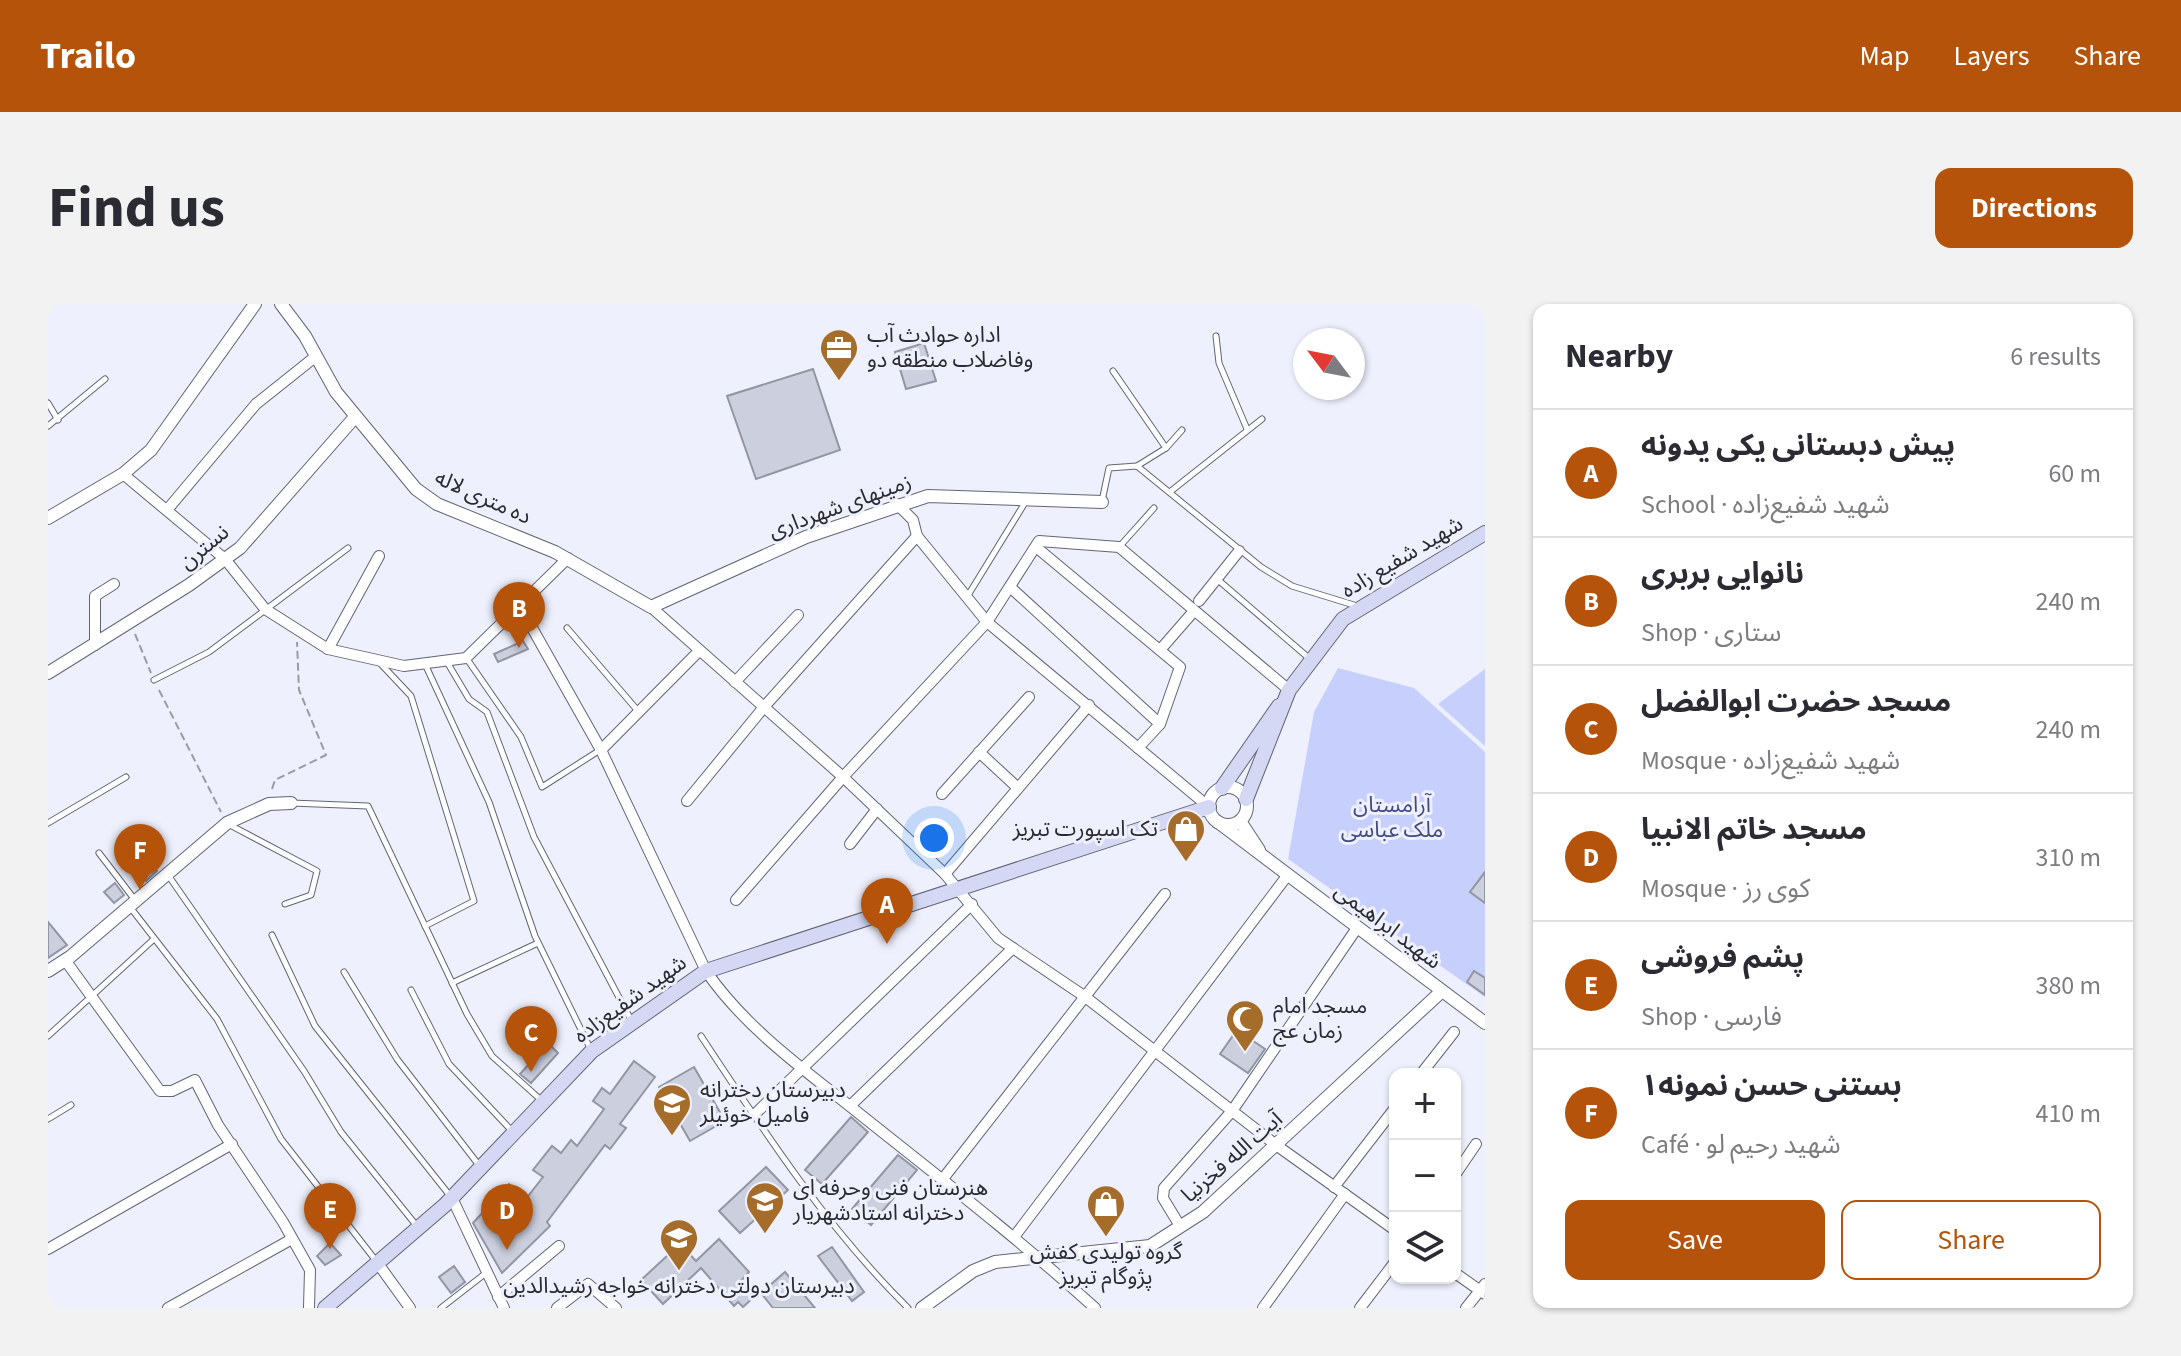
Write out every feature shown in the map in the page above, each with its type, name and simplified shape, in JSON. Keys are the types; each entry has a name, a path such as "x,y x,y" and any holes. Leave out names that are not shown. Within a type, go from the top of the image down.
{"main road":[{"name":"شهید شفیع زاده","path":"1222,788 1310,659 1343,619 1485,533"},
{"name":"شهید شفیع زاده","path":"1246,799 1288,693"},
{"name":"شهید شفیع‌زاده","path":"325,1308 379,1265 452,1198 541,1101 592,1051 706,971 1134,834 1213,815"}],"street":[{"path":"50,511 123,474 151,450 255,304"},
{"name":"ده متری لاله","path":"281,304 305,336 315,357 355,417 395,468 416,489 437,504 568,558 651,607"},
{"path":"167,510 256,404 315,357"},
{"name":"نسترن","path":"48,673 240,548 355,417"},
{"path":"123,474 225,559 265,609 328,649 404,666 466,658 568,558"},
{"name":"زمینهای شهرداری","path":"651,607 777,549 897,504 928,496 1029,496 1102,502"},
{"path":"897,504 913,520 917,536 987,622 1089,705 1213,815 1229,825 1240,821 1246,813 1246,799 1238,790 1222,788 1212,795 1213,815"},
{"path":"687,801 764,707 917,536"},
{"path":"736,900 843,777 987,622 1039,541 1119,547 1196,606 1288,693"},
{"path":"1036,547 1180,667 1160,724 1138,748"},
{"path":"1160,650 1239,551"},
{"path":"328,649 379,556"},
{"path":"95,645 95,596 114,584"},
{"path":"1010,587 1160,724"},
{"path":"651,607 843,777 961,889 998,938 1084,996 1276,1145 1389,1226"},
{"path":"735,682 798,615"},
{"path":"503,622 531,626 601,750 706,971 743,1017 1038,1256 1095,1308"},
{"path":"601,750 699,651"},
{"path":"942,794 1029,697"},
{"path":"945,874 1089,705"},
{"path":"979,752 1018,788"},
{"path":"48,971 227,823 269,804 291,803"},
{"path":"850,844 877,809"},
{"name":"شهید ابراهیمی","path":"1213,815 1268,862 1485,1023"},
{"name":"شهید ابراهیمی","path":"1240,821 1268,862"},
{"path":"1014,1237 1287,876"},
{"path":"942,1180 1165,894"},
{"path":"754,1115 972,904"},
{"path":"1180,1226 1163,1198 1164,1188 1232,1111 1357,928"},
{"path":"850,1106 1013,948"},
{"path":"65,960 160,1091 172,1091 195,1080 310,1270 309,1308"},
{"name":"آیت الله فخرنیا","path":"922,1308 973,1271 995,1262 1150,1246 1203,1212 1442,991"},
{"path":"1426,1068 1454,1032"},
{"path":"1334,1187 1389,1116"},
{"path":"48,1249 232,1144"},
{"path":"1461,1166 1476,1144"},
{"path":"1263,1308 1345,1194"},
{"path":"452,1198 504,1308"},
{"path":"168,1308 292,1239"},
{"path":"498,1297 559,1246"},
{"path":"379,1265 410,1308"},
{"path":"1360,1308 1389,1270"},
{"path":"1461,1276 1483,1289 1466,1308"},
{"path":"557,1308 588,1284 616,1308"}],"lane":[{"path":"1216,336 1219,363 1247,429"},
{"path":"1113,371 1166,448"},
{"path":"48,426 105,379"},
{"path":"48,403 58,420"},
{"path":"1171,491 1262,419"},
{"path":"1102,502 1109,468 1137,466 1166,448 1182,430"},
{"path":"1137,466 1171,491 1239,551 1292,586 1362,607"},
{"path":"967,597 1029,496"},
{"path":"1119,547 1154,508"},
{"path":"154,680 209,652 348,548"},
{"path":"1217,578 1310,659"},
{"path":"567,628 639,711"},
{"path":"466,658 521,737 542,787 601,750"},
{"path":"377,660 411,696 474,901 425,926"},
{"path":"447,661 469,699 487,712 534,837 632,1021"},
{"path":"425,663 489,802 538,943 592,1051"},
{"path":"48,823 126,777"},
{"path":"291,803 368,806 452,983 492,1056 541,1101"},
{"path":"227,823 317,871 311,895 285,904"},
{"path":"99,853 154,939 217,1019 281,1139 379,1265"},
{"path":"167,874 304,1071 341,1132 419,1228"},
{"path":"272,935 315,1026 452,1198"},
{"path":"48,1036 154,939"},
{"path":"452,983 538,943"},
{"path":"344,972 397,1059 481,1167"},
{"path":"411,990 449,1064 514,1133"},
{"path":"701,1036 754,1115 869,1269 908,1308"},
{"path":"48,1119 71,1105"},
{"path":"441,1308 487,1273"}],"path":[{"path":"130,622 154,680 227,823"},
{"path":"269,804 275,780 326,755 299,690 296,628"}],"green space":[{"name":"آرامستان ملک عباسی","path":"1338,668 1414,688 1485,752 1485,997 1288,859 1314,712"},
{"path":"1485,669 1485,746 1438,704"}],"building":[{"path":"924,343 936,381 906,389 895,352"},
{"path":"813,369 840,450 756,479 727,396"},
{"path":"523,641 528,649 498,662 494,654"},
{"path":"149,861 157,871 146,881 136,869"},
{"path":"1485,872 1485,903 1470,892"},
{"path":"115,883 124,895 114,903 104,892"},
{"path":"48,922 67,945 48,958"},
{"path":"1474,971 1485,978 1485,995 1467,982"},
{"name":"مسجد امام زمان عج","path":"1237,1030 1265,1049 1248,1073 1220,1054"},
{"path":"548,1043 558,1053 531,1083 520,1074"},
{"path":"634,1061 655,1077 620,1124 626,1128 610,1149 605,1145 547,1222 550,1226 502,1273 473,1223 509,1184 525,1200 543,1177 533,1170 552,1146 561,1153 571,1140 577,1146 604,1109 593,1101 602,1088 610,1094"},
{"path":"694,1067 725,1121 690,1141 659,1087"},
{"path":"851,1117 868,1132 822,1184 805,1170"},
{"path":"898,1155 917,1170 871,1225 852,1209"},
{"path":"766,1167 788,1190 740,1233 719,1211"},
{"path":"719,1239 749,1272 740,1282 753,1298 743,1307 738,1302 734,1306 701,1268 663,1304 641,1280 680,1244 696,1261"},
{"path":"330,1243 341,1255 325,1265 317,1256"},
{"path":"832,1247 864,1292 852,1301 818,1256"},
{"path":"454,1266 465,1282 451,1293 439,1277"},
{"path":"785,1272 815,1308 773,1308 761,1293"}],"place":[{"name":"اداره حوادث آب وفاضلاب منطقه دو","path":"839,382"},
{"name":"نانوایی بربری","path":"519,648"},
{"name":"تک اسپورت تبریز","path":"1186,863"},
{"name":"بستنی حسن نمونه۱","path":"140,890"},
{"name":"پیش دبستانی یکی یدونه","path":"887,944"},
{"name":"مسجد امام زمان عج","path":"1245,1053"},
{"name":"مسجد حضرت ابوالفضل","path":"531,1072"},
{"name":"دبیرستان دخترانه فامیل خوئیلر","path":"672,1137"},
{"name":"هنرستان فنی وحرفه ای دخترانه استادشهریار","path":"765,1235"},
{"name":"گروه تولیدی کفش پژوگام تبریز","path":"1106,1238"},
{"name":"پشم فروشی","path":"330,1249"},
{"name":"مسجد خاتم الانبیا","path":"507,1250"},
{"name":"دبیرستان دولتی دخترانه خواجه رشیدالدین","path":"679,1272"}]}
